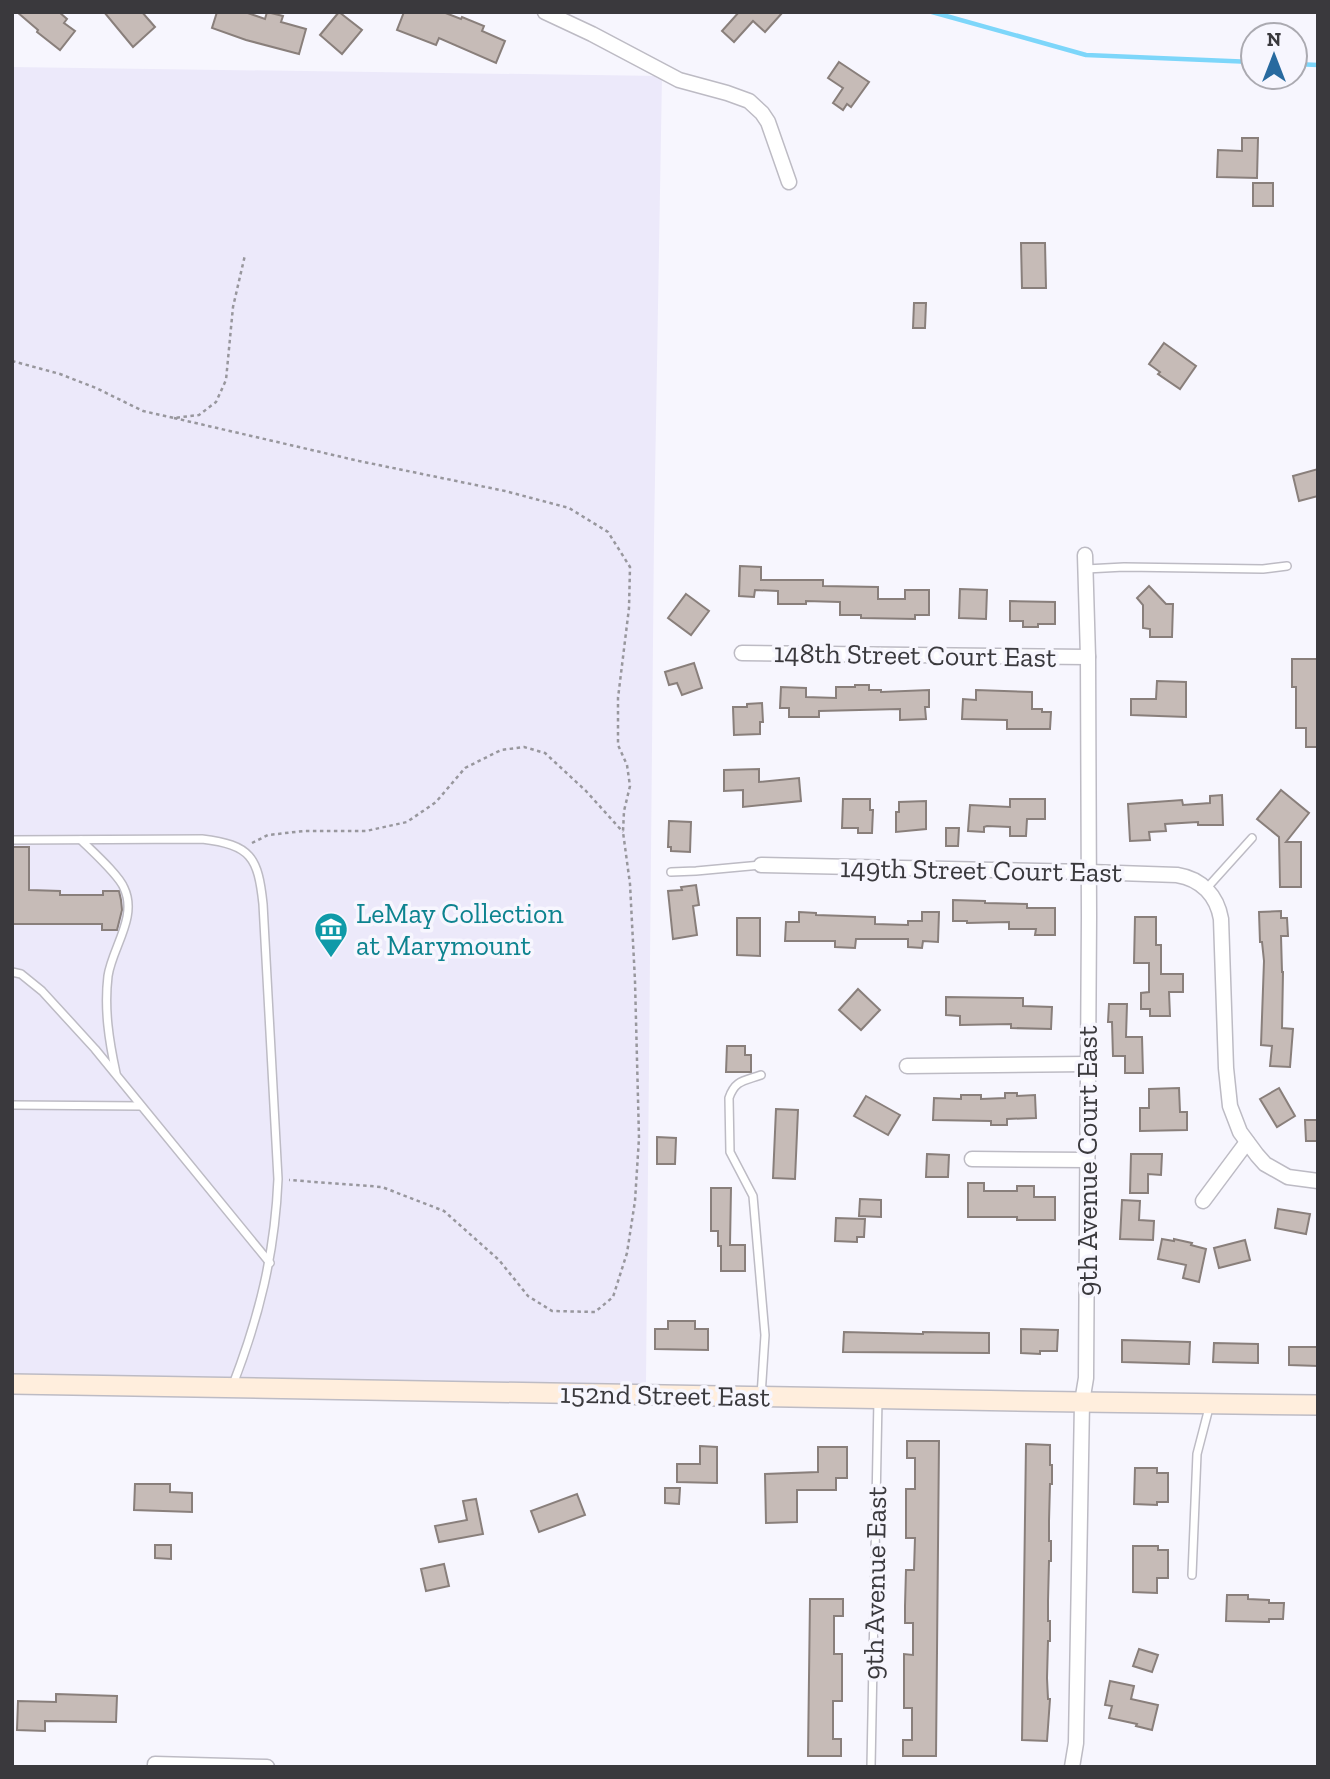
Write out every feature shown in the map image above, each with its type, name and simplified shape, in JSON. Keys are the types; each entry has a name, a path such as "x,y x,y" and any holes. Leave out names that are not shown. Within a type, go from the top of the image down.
{"main road":[{"name":"152nd Street East","path":"12,1384 1318,1405"}],"street":[{"path":"545,12 680,80 749,101 768,122 789,182"},
{"name":"9th Avenue Court East","path":"1072,1767 1076,1743 1082,1402 1086,1377 1089,872 1085,562"},
{"name":"148th Street Court East","path":"742,653 1088,657"},
{"name":"149th Street Court East","path":"761,865 1177,875 1192,879 1203,886"},
{"path":"1203,886 1219,907 1221,919 1228,1095 1240,1132 1265,1164 1274,1170 1288,1177 1318,1181"},
{"path":"907,1066 1088,1064"},
{"path":"1203,1201 1247,1142"},
{"path":"972,1159 1087,1160"},
{"path":"155,1767 155,1764 267,1767"}],"lane":[{"path":"1085,562 1124,567 1263,569 1287,566"},
{"path":"1203,886 1252,838"},
{"path":"81,839 122,884 127,896 126,923 108,976 106,1008 117,1077"},
{"path":"12,840 202,839 223,842 240,849 251,857 257,867 260,880 278,1179 270,1263 255,1322 232,1387"},
{"path":"671,872 761,865"},
{"path":"12,972 21,974 42,991 117,1077 270,1263"},
{"path":"761,1075 736,1083 729,1098 730,1152 753,1196 765,1335 761,1396"},
{"path":"12,1105 141,1106"},
{"name":"9th Avenue East","path":"871,1767 878,1398"},
{"path":"1192,1575 1197,1454 1210,1404"}],"path":[{"path":"174,418 199,415 216,402 226,380 233,307 245,255"},
{"path":"12,361 60,374 142,411 569,508 608,532 630,567 629,608 618,698 618,745 627,765 630,786 624,811 623,832 630,884 633,939 639,1138 635,1201 627,1253 613,1297 595,1312 552,1311 528,1296 499,1260 444,1212 382,1187 278,1179"},
{"path":"240,849 268,835 304,831 366,831 407,822 436,803 465,768 501,750 524,747 545,753 586,791 623,832"}],"shaded area":[{"name":"LeMay Collection at Marymount","path":"12,67 662,76 644,1395 12,1384"}],"building":[{"path":"17,12 59,12 67,19 64,23 75,31 60,50"},
{"path":"104,12 142,12 155,27 133,47"},
{"path":"217,12 245,12 265,19 267,12 283,16 281,22 306,29 299,54 212,28"},
{"path":"339,12 362,30 342,54 320,35"},
{"path":"404,12 443,12 484,26 482,31 505,41 496,63 439,38 436,45 397,30"},
{"path":"739,12 783,12 765,32 753,21 734,42 722,31"},
{"path":"839,62 869,82 851,107 847,104 843,110 833,103 843,88 828,78"},
{"path":"1242,138 1258,138 1257,178 1217,177 1218,150 1242,151"},
{"path":"1253,183 1273,183 1273,206 1253,206"},
{"path":"1021,243 1045,243 1046,288 1022,288"},
{"path":"914,303 926,303 925,328 913,328"},
{"path":"1164,343 1196,366 1180,389 1158,374 1160,372 1149,364"},
{"path":"1318,469 1318,496 1299,501 1293,476"},
{"path":"740,566 761,567 761,580 823,580 823,586 878,587 878,599 905,599 905,590 929,590 929,615 915,615 915,619 861,618 861,615 840,615 840,602 778,604 778,591 755,590 754,597 739,596"},
{"path":"1149,586 1166,604 1173,604 1172,637 1150,637 1150,629 1143,628 1143,605 1137,598"},
{"path":"960,589 987,590 986,619 959,618"},
{"path":"686,594 709,611 691,635 668,618"},
{"path":"1010,601 1055,602 1055,624 1023,627 1023,621 1010,621"},
{"path":"1292,659 1318,659 1318,747 1306,747 1306,728 1296,728 1296,687 1292,687"},
{"path":"694,663 702,688 682,695 677,683 669,685 665,672"},
{"path":"1157,681 1186,682 1186,717 1131,715 1131,699 1156,699"},
{"path":"869,685 869,690 881,692 929,690 929,707 925,707 926,719 900,720 900,709 819,711 819,717 789,717 789,708 780,708 781,687 806,688 806,697 836,698 836,687"},
{"path":"976,690 1032,692 1032,709 1051,712 1050,729 1007,729 1007,720 962,719 963,699 976,700"},
{"path":"762,703 763,722 760,722 760,734 734,735 733,707"},
{"path":"759,769 759,782 799,778 801,801 743,807 743,790 724,791 724,770"},
{"path":"1281,790 1309,813 1286,842 1301,842 1301,887 1280,887 1279,837 1257,819"},
{"path":"1222,795 1223,825 1198,825 1198,822 1165,824 1166,831 1149,832 1150,840 1130,841 1128,804 1182,800 1183,805 1210,803 1210,796"},
{"path":"843,799 870,799 870,810 873,810 872,833 858,833 858,828 842,828"},
{"path":"1010,799 1045,799 1045,819 1027,819 1026,836 1010,836 1010,827 987,826 984,827 984,832 968,831 970,805 1010,807"},
{"path":"926,801 926,829 896,832 899,802"},
{"path":"669,821 691,822 690,852 671,851 671,847 668,847"},
{"path":"946,828 959,828 958,846 946,846"},
{"path":"12,847 29,847 29,890 60,891 60,895 103,895 103,891 119,891 122,910 117,930 102,930 102,924 12,924"},
{"path":"696,885 699,905 693,906 697,935 673,939 668,891"},
{"path":"953,900 1027,904 1027,908 1055,908 1055,935 1035,935 1036,929 1009,929 1009,922 953,921"},
{"path":"1281,911 1281,918 1287,918 1288,936 1281,936 1282,1028 1293,1029 1290,1067 1270,1066 1272,1046 1261,1045 1264,961 1259,912"},
{"path":"799,912 875,917 875,924 908,925 908,921 922,921 922,912 939,912 938,942 923,941 922,948 908,947 908,939 856,939 855,948 835,947 835,941 785,941 786,922 799,922"},
{"path":"1135,917 1156,917 1156,945 1161,945 1161,974 1183,974 1183,992 1169,992 1170,1016 1150,1016 1150,1009 1141,1009 1141,993 1149,992 1149,963 1134,963"},
{"path":"737,918 760,918 760,956 737,955"},
{"path":"858,989 880,1010 861,1030 839,1010"},
{"path":"946,997 1023,998 1023,1006 1052,1007 1051,1029 1011,1028 1011,1024 960,1025 960,1016 946,1015"},
{"path":"1109,1004 1127,1004 1126,1037 1142,1037 1143,1073 1125,1073 1125,1056 1113,1056 1112,1022 1108,1022"},
{"path":"727,1046 745,1046 745,1055 751,1055 751,1072 726,1072"},
{"path":"1179,1088 1180,1112 1187,1112 1187,1130 1140,1131 1140,1108 1149,1108 1149,1089"},
{"path":"1279,1088 1295,1116 1277,1127 1260,1099"},
{"path":"1005,1093 1017,1093 1017,1096 1035,1095 1036,1118 1007,1119 1007,1125 991,1125 991,1121 933,1120 934,1098 961,1099 961,1095 981,1095 981,1099 1005,1098"},
{"path":"866,1096 900,1115 888,1135 854,1116"},
{"path":"776,1109 798,1110 795,1179 773,1178"},
{"path":"1305,1120 1318,1120 1318,1141 1306,1141"},
{"path":"657,1137 676,1138 675,1164 657,1164"},
{"path":"927,1154 949,1155 948,1177 926,1177"},
{"path":"1131,1154 1162,1154 1161,1175 1148,1174 1148,1193 1130,1193"},
{"path":"968,1183 984,1183 984,1191 1017,1191 1017,1186 1034,1186 1034,1197 1055,1197 1055,1220 968,1217"},
{"path":"711,1188 731,1188 730,1245 745,1245 745,1271 721,1271 718,1231 711,1231"},
{"path":"860,1199 881,1200 881,1217 859,1216"},
{"path":"1122,1200 1140,1201 1139,1220 1154,1221 1153,1240 1120,1239"},
{"path":"1278,1209 1310,1214 1306,1234 1275,1228"},
{"path":"836,1218 865,1219 864,1237 857,1237 857,1242 835,1241"},
{"path":"1162,1239 1192,1243 1191,1245 1206,1249 1199,1282 1183,1278 1186,1265 1158,1259"},
{"path":"1245,1240 1250,1260 1219,1268 1214,1248"},
{"path":"668,1321 695,1321 695,1329 708,1329 708,1350 655,1349 655,1329 668,1329"},
{"path":"1021,1329 1058,1330 1057,1351 1021,1353"},
{"path":"844,1332 989,1333 989,1353 843,1352"},
{"path":"1122,1340 1190,1342 1189,1364 1122,1362"},
{"path":"1214,1343 1258,1344 1258,1363 1213,1362"},
{"path":"1289,1347 1318,1347 1318,1366 1289,1365"},
{"path":"907,1441 939,1441 936,1756 903,1756 903,1740 912,1740 912,1708 904,1708 904,1654 913,1655 913,1623 905,1623 905,1606 906,1570 914,1570 915,1538 906,1538 906,1489 915,1489 915,1458 907,1458"},
{"path":"1026,1444 1050,1445 1052,1465 1048,1601 1050,1641 1047,1678 1050,1699 1047,1741 1022,1740"},
{"path":"700,1446 717,1447 717,1483 677,1482 677,1464 700,1464"},
{"path":"818,1447 847,1447 847,1478 836,1478 836,1490 797,1490 797,1522 766,1523 765,1474 818,1472"},
{"path":"1135,1468 1157,1468 1157,1473 1168,1473 1168,1502 1157,1502 1157,1505 1134,1504"},
{"path":"135,1484 170,1484 170,1492 192,1493 192,1512 134,1510"},
{"path":"665,1488 680,1488 679,1504 665,1503"},
{"path":"577,1494 585,1515 539,1532 531,1511"},
{"path":"476,1499 483,1534 439,1542 435,1526 467,1520 463,1501"},
{"path":"155,1545 171,1545 171,1559 155,1558"},
{"path":"1133,1546 1158,1546 1158,1550 1168,1550 1168,1578 1157,1578 1157,1593 1133,1592"},
{"path":"444,1564 449,1586 426,1591 421,1569"},
{"path":"1227,1595 1248,1595 1248,1599 1284,1603 1283,1619 1269,1619 1269,1622 1226,1621"},
{"path":"810,1599 843,1599 843,1616 834,1616 834,1654 842,1654 842,1701 833,1701 833,1739 841,1739 841,1756 808,1756"},
{"path":"1139,1649 1158,1655 1152,1672 1133,1666"},
{"path":"1110,1681 1134,1686 1131,1699 1158,1705 1152,1730 1109,1718 1112,1706 1105,1705"},
{"path":"56,1694 117,1696 116,1722 45,1721 45,1731 17,1730 18,1701 56,1702"}],"waterway":[{"path":"932,12 1086,55 1239,61"},
{"path":"1309,65 1318,65"}],"place":[{"name":"LeMay Collection at Marymount","path":"331,959"}]}
